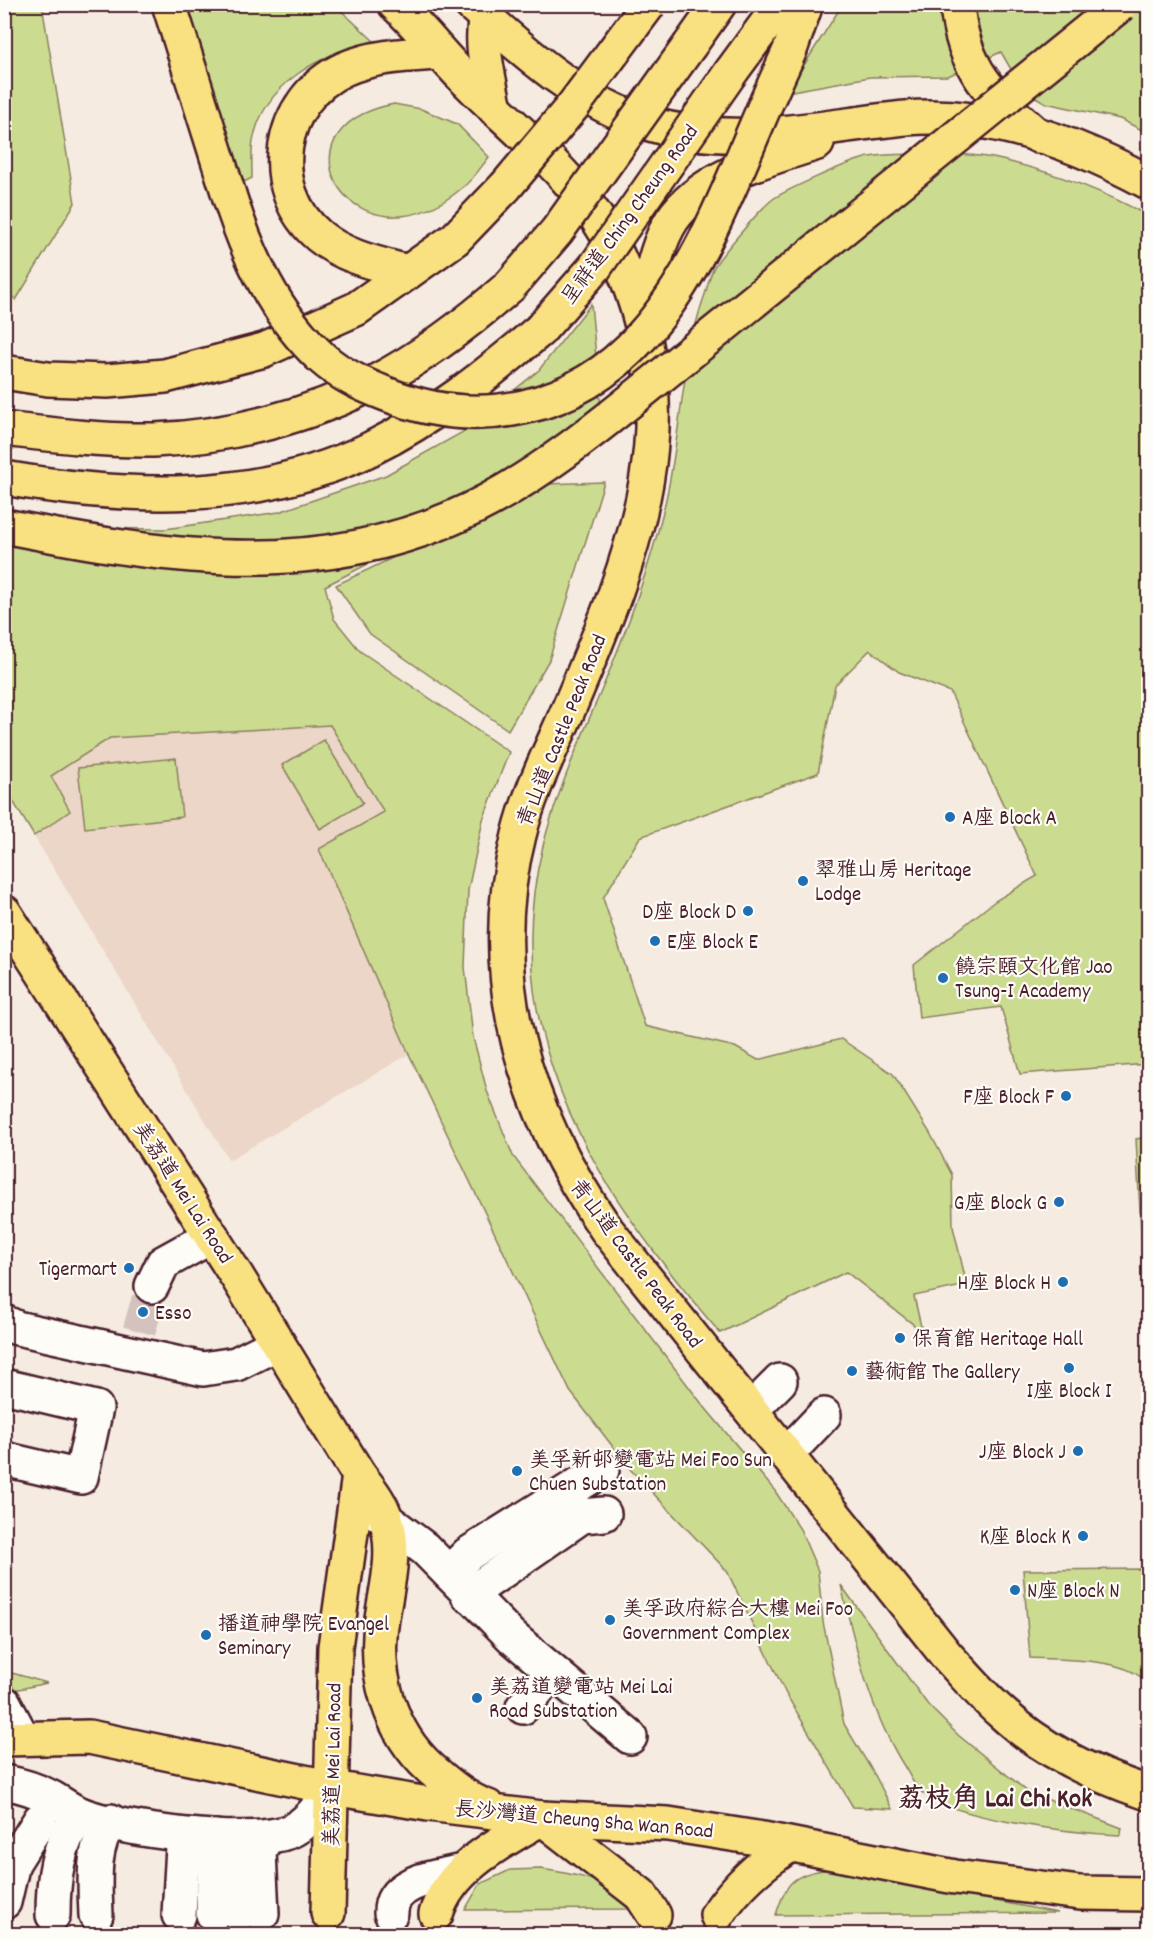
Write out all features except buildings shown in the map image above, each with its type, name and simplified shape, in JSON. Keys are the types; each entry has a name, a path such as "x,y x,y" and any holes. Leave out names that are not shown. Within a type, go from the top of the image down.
{"main road":[{"path":"169,4 229,195 248,248 276,303 324,360 361,384 425,408 459,413 484,413 537,404 561,396 602,372 641,337 665,309 705,236 790,50 806,4"},
{"name":"青山道 Castle Peak Road","path":"395,4 414,21 438,53 563,172 598,218 614,247 641,317 649,358 653,438 641,513 598,639 525,813 518,839 507,907 505,940 507,983 521,1057 540,1111 563,1163 607,1230 947,1656 1002,1714 1023,1731 1074,1762 1149,1793"},
{"path":"4,372 48,379 107,381 165,376 264,350 356,309 454,239 486,207 531,157 649,4"},
{"path":"4,429 67,436 154,440 213,433 294,414 351,394 379,380 448,335 510,286 556,231 719,4"},
{"name":"呈祥道 Ching Cheung Road","path":"4,478 74,489 177,494 230,490 284,480 349,458 401,433 476,383 540,330 595,267 781,4"},
{"path":"957,4 963,42 972,66 982,83 1038,136"},
{"path":"4,526 155,552 261,559 307,556 353,548 444,520 488,501 583,439 1121,4"},
{"path":"482,9 485,52 495,109"},
{"path":"482,9 566,83 586,97 630,117 667,129 693,134 759,135 908,118 969,120 1002,125 1038,136 1107,161 1149,182"},
{"path":"408,272 358,258 332,245 309,226 298,211 285,179 285,144 298,110 310,93 325,80 363,63 438,53"},
{"path":"641,317 665,234 676,215 692,200 739,172 874,122"},
{"name":"美荔道 Mei Lai Road","path":"4,912 278,1343 357,1486 375,1496 387,1521 392,1563 381,1619 379,1649 382,1682 388,1706 404,1738 418,1757 445,1781 480,1804 527,1816"},
{"name":"美荔道 Mei Lai Road","path":"328,1913 335,1647 348,1569 357,1486"},
{"name":"長沙灣道 Cheung Sha Wan Road","path":"13,1738 89,1737 333,1788 428,1804 527,1816 668,1824 977,1880 1080,1893 1149,1894"},
{"path":"436,1914 439,1904 463,1871 527,1816 641,1895 654,1915"},
{"path":"717,1915 740,1884 760,1865 790,1845"}],"street":[{"path":"160,1280 212,1236"},
{"path":"4,1322 17,1328 146,1341 204,1369 225,1367 278,1343"},
{"path":"751,1410 780,1381"},
{"path":"4,1386 96,1408 81,1477 4,1459"},
{"path":"787,1454 824,1415"},
{"path":"458,1584 468,1554 602,1470"},
{"path":"458,1584 582,1516 604,1514"},
{"path":"387,1521 425,1549 458,1584 552,1673 630,1737"},
{"path":"523,1707 552,1673"},
{"path":"4,1703 13,1738"},
{"path":"4,1782 25,1786 80,1814 111,1821 229,1837 259,1852 238,1914 229,1837"},
{"path":"179,1915 183,1848 187,1840 289,1832 312,1816 333,1788"},
{"path":"4,1839 20,1827 40,1820 80,1814"},
{"path":"53,1916 57,1860 67,1834 80,1814"},
{"path":"4,1902 13,1863 40,1820"},
{"path":"96,1915 98,1848 101,1833 111,1821"},
{"path":"391,1913 391,1907 397,1894 408,1886 463,1871"}],"shaded area":[{"path":"330,725 384,813 319,849 409,1054 229,1160 34,836 70,811 50,776 110,738"}],"green space":[{"path":"4,5 42,5 75,203 16,300 4,289"},
{"path":"185,5 335,5 375,42 335,54 316,63 282,87 269,102 259,120 252,146 252,178 240,184"},
{"path":"842,5 1148,5 1148,133 1120,119 1046,103 1023,90 1001,52 948,76 870,77 787,92"},
{"path":"394,104 421,109 457,124 489,157 466,185 423,211 388,216 360,207 340,189 330,165 335,140 355,118"},
{"path":"956,154 1002,160 1059,176 1096,190 1148,216 1148,1064 1020,1074 1001,1007 919,1018 914,965 995,901 1037,876 950,692 899,672 870,650 835,685 818,773 640,837 603,898 645,1026 735,1047 758,1060 841,1039 893,1074 930,1133 952,1175 953,1227 967,1285 914,1296 922,1331 846,1272 720,1333 658,1256 602,1175 578,1131 559,1086 544,1039 534,990 531,948 532,909 537,871 557,799 620,646 651,557 669,486 695,326 714,267 773,199 854,161 879,155"},
{"path":"591,304 604,443 325,586 334,619 360,651 509,752 483,820 468,890 465,967 473,1037 487,1091 513,1156 702,1404 775,1491 800,1529 818,1571 823,1622 844,1724 876,1777 892,1809 853,1807 786,1694 727,1571 630,1469 570,1391 409,1054 319,849 384,812 330,725 110,738 51,776 70,811 34,836 5,788 5,523 45,528 165,529 279,512 386,475 463,432 539,370"},
{"path":"604,482 549,660 508,730 370,634 336,585 546,484"},
{"path":"324,740 363,803 320,829 282,765"},
{"path":"176,758 182,817 85,828 78,768"},
{"path":"1148,1137 1148,1355 1136,1139"},
{"path":"1148,1569 1148,1684 1138,1675 1110,1664 1030,1658 1023,1570"},
{"path":"841,1585 928,1705 958,1735 1028,1792 1122,1828 1120,1835 1046,1828 987,1817 938,1802 921,1792 893,1748 874,1703 859,1657"},
{"path":"5,1671 47,1683 5,1692"},
{"path":"541,1869 579,1876 603,1884 624,1899 632,1909 465,1910 480,1884 510,1870"},
{"path":"824,1870 846,1872 1058,1913 776,1915 791,1883 804,1874"}],"tunnel":[{"path":"139,1331 152,1286"}],"place":[{"name":"A座 Block A","path":"950,817"},
{"name":"翠雅山房 Heritage Lodge","path":"803,881"},
{"name":"D座 Block D","path":"748,911"},
{"name":"E座 Block E","path":"655,941"},
{"name":"饒宗頤文化館 Jao Tsung-I Academy","path":"943,978"},
{"name":"F座 Block F","path":"1066,1096"},
{"name":"G座 Block G","path":"1059,1202"},
{"name":"Tigermart","path":"129,1268"},
{"name":"H座 Block H","path":"1063,1282"},
{"name":"Esso","path":"143,1312"},
{"name":"保育館 Heritage Hall","path":"900,1338"},
{"name":"I座 Block I","path":"1069,1368"},
{"name":"藝術館 The Gallery","path":"852,1371"},
{"name":"J座 Block J","path":"1078,1451"},
{"name":"美孚新邨變電站 Mei Foo Sun Chuen Substation","path":"517,1471"},
{"name":"K座 Block K","path":"1083,1536"},
{"name":"N座 Block N","path":"1015,1590"},
{"name":"美孚政府綜合大樓 Mei Foo Government Complex","path":"610,1620"},
{"name":"播道神學院 Evangel Seminary","path":"206,1635"},
{"name":"美荔道變電站 Mei Lai Road Substation","path":"477,1698"}],"district":[{"name":"荔枝角 Lai Chi Kok","path":"995,1797"}]}
